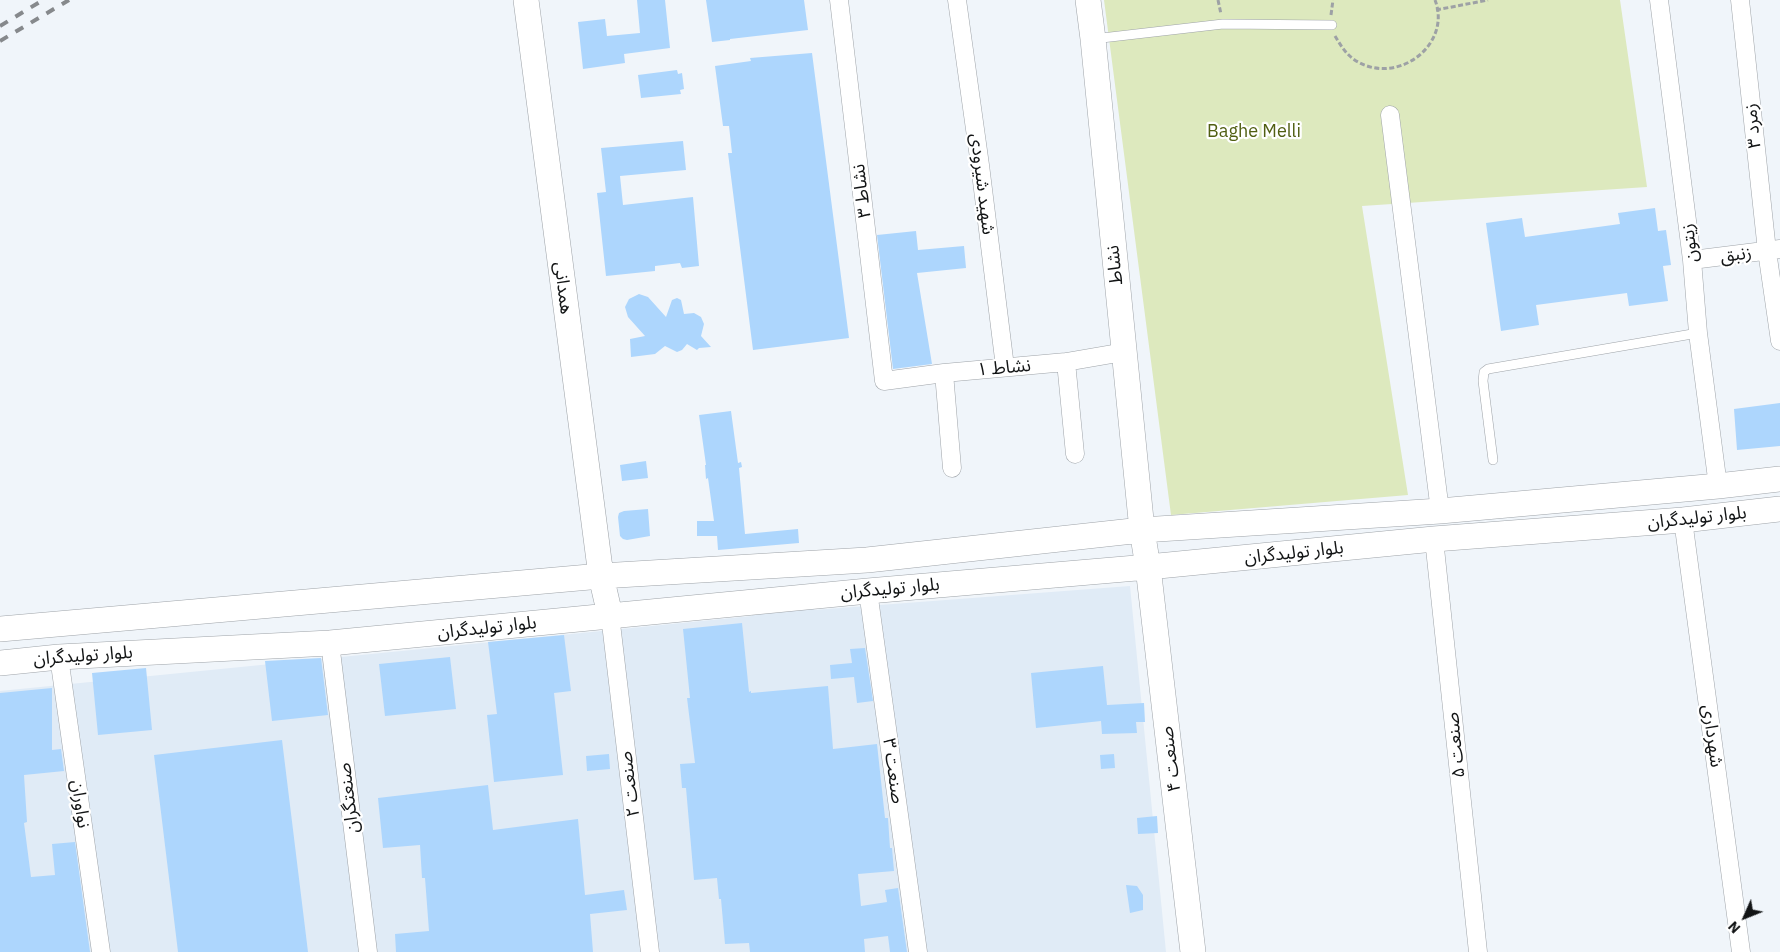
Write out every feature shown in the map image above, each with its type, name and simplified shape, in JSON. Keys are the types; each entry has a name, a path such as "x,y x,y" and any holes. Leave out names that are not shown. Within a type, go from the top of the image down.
{"main road":[{"name":"همدانی","path":"526,0 601,576 610,615"},
{"name":"نشاط","path":"1088,0 1142,530"},
{"name":"بلوار تولیدگران","path":"0,629 601,576 868,560 1142,530 1440,512 1780,479"},
{"name":"بلوار تولیدگران","path":"0,663 60,657 330,643 868,591 1148,567 1434,539 1683,520 1780,509"},
{"name":"صنعت ۴","path":"1142,530 1148,567 1193,952"},
{"path":"868,560 868,591"}],"street":[{"name":"نشاط ۳","path":"839,0 884,381"},
{"name":"شهید شیرودی","path":"957,0 1005,367"},
{"name":"زیتون","path":"1659,0 1718,486"},
{"name":"زمرد ۳","path":"1740,0 1773,250 1780,341"},
{"path":"1390,115 1440,512"},
{"name":"زنبق","path":"1692,260 1773,250"},
{"name":"نشاط ۱","path":"884,381 944,373 1066,362 1124,352"},
{"path":"1066,362 1075,454"},
{"path":"944,373 952,468"},
{"name":"شهرداری","path":"1683,520 1741,952"},
{"name":"صنعت ۵","path":"1434,539 1478,952"},
{"name":"صنعت ۳","path":"868,591 918,952"},
{"name":"صنعت ۲","path":"610,615 650,952"},
{"name":"صنعتگران","path":"330,643 368,952"},
{"name":"نواوران","path":"60,657 101,952"}],"lane":[{"path":"1093,39 1223,24 1332,25"},
{"path":"1492,460 1483,381 1484,372 1488,369 1698,333"}],"path":[{"path":"1333,0 1331,19 1335,36 1344,50 1357,62 1374,68 1391,68 1407,64 1422,54 1432,39 1437,22 1434,0"},
{"path":"1436,10 1488,0"}],"shaded area":[{"path":"1130,586 1166,952 0,952 0,691 752,616 752,613 813,607 814,610"}],"green space":[{"name":"Baghe Melli","path":"1104,0 1620,0 1647,187 1362,206 1408,495 1171,515"}],"building":[{"path":"637,0 665,0 670,48 624,54 625,63 583,69 578,22 605,19 607,36 640,33"},
{"path":"706,0 804,0 808,30 712,42"},
{"path":"812,53 849,338 753,350 728,153 732,153 729,126 723,126 715,66 751,61 750,58"},
{"path":"677,70 678,74 682,73 684,89 680,90 681,94 641,98 638,75"},
{"path":"683,141 686,170 620,176 623,205 693,197 699,266 682,268 680,263 655,266 655,271 606,276 597,193 606,192 601,148"},
{"path":"1655,208 1658,231 1666,230 1671,265 1663,266 1668,301 1629,306 1627,293 1536,305 1539,325 1501,331 1486,223 1522,218 1525,237 1620,224 1618,213"},
{"path":"916,231 918,250 964,246 966,268 917,273 932,364 893,369 877,235"},
{"path":"639,294 648,297 666,317 672,300 677,298 681,300 684,314 694,313 701,317 704,324 701,336 711,347 699,348 697,350 687,344 682,350 677,352 665,346 655,354 631,357 630,339 645,336 628,317 625,307 629,299"},
{"path":"1780,403 1780,446 1737,450 1734,409"},
{"path":"731,411 738,463 741,462 742,467 739,468 745,534 798,529 799,543 718,550 717,536 697,536 697,521 714,521 708,478 706,479 706,465 699,415"},
{"path":"646,461 648,478 622,481 620,465"},
{"path":"648,509 650,536 623,539 620,536 619,513"},
{"path":"742,623 749,692 828,686 833,749 877,744 885,818 888,818 894,871 858,874 861,906 887,902 885,890 898,888 907,952 890,952 888,936 864,939 865,952 750,952 749,943 725,944 717,878 694,880 686,788 682,788 680,764 695,763 687,698 690,698 683,629"},
{"path":"564,635 571,691 554,693 563,775 494,782 487,715 497,714 488,642"},
{"path":"865,648 873,701 857,703 854,677 831,679 830,665 852,663 850,649"},
{"path":"450,657 456,709 385,716 379,664"},
{"path":"321,658 328,715 272,721 265,661"},
{"path":"1103,666 1107,705 1144,703 1145,722 1136,722 1137,733 1102,734 1101,721 1036,728 1031,673"},
{"path":"146,668 152,730 98,735 92,673"},
{"path":"52,688 52,750 61,749 64,771 24,775 27,822 24,823 31,877 55,875 52,844 75,842 90,952 0,952 0,693"},
{"path":"282,740 308,952 178,952 154,755"},
{"path":"609,754 610,769 587,771 586,756"},
{"path":"1114,754 1115,768 1101,769 1100,755"},
{"path":"488,785 493,830 578,819 585,895 624,890 627,910 590,914 593,952 396,952 395,934 429,931 425,878 422,878 420,845 383,848 378,798"},
{"path":"1157,816 1158,833 1138,834 1137,818"},
{"path":"1126,885 1137,886 1143,895 1143,910 1130,913"}],"railway":[{"path":"0,26 43,0"},
{"path":"0,41 69,0"}]}
